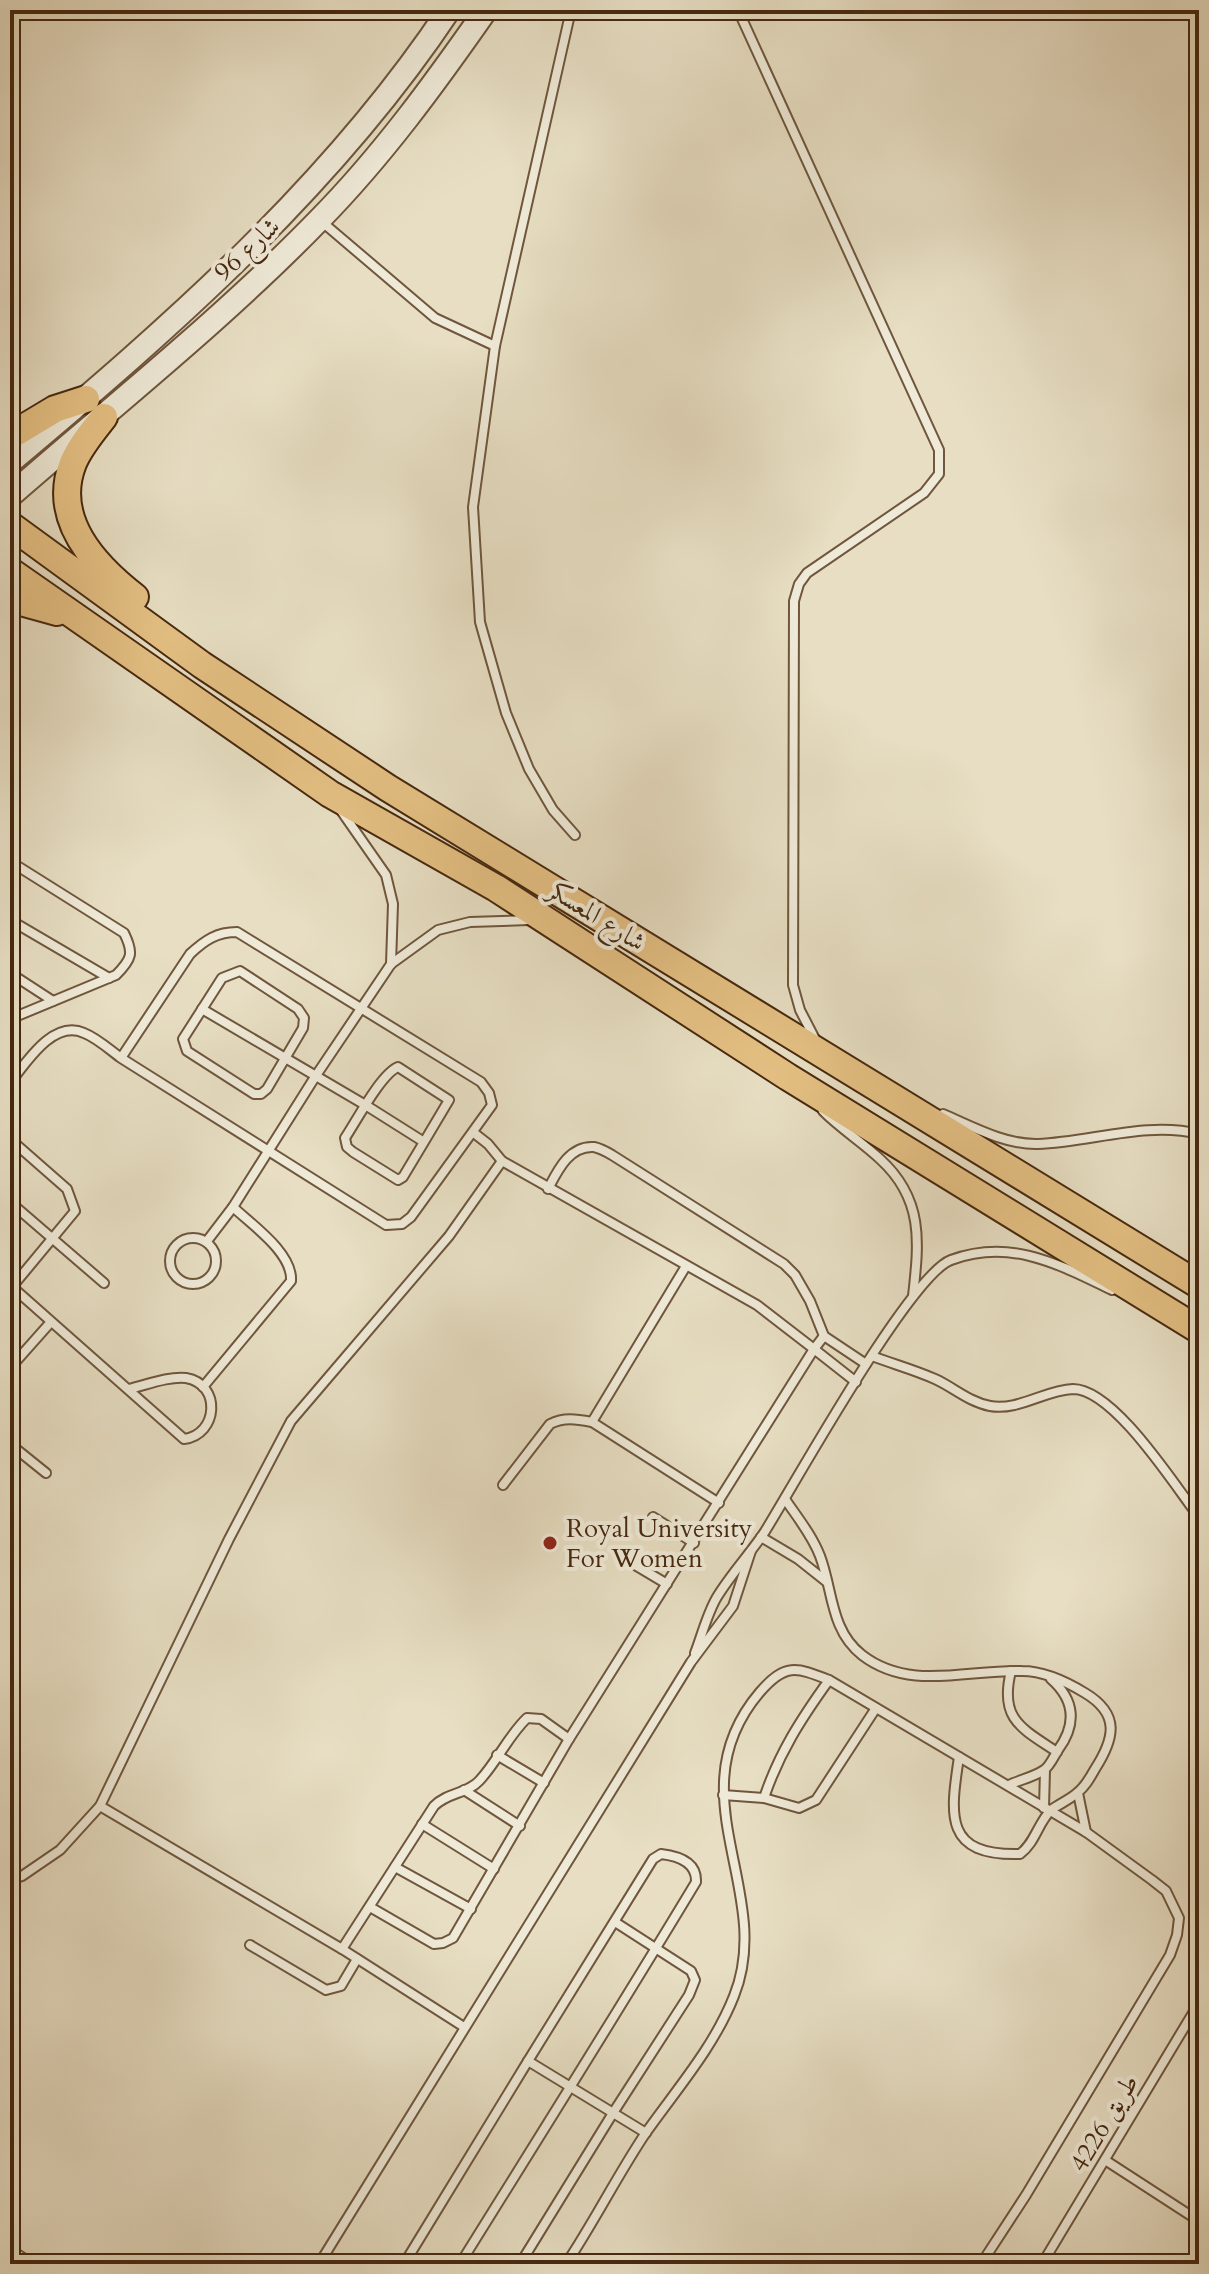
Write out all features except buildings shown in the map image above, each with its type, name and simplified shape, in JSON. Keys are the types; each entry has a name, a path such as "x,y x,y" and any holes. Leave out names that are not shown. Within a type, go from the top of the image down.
{"main road":[{"path":"10,436 55,409 95,408 72,465 66,492 73,527 99,565 167,622 202,665"},
{"name":"شارع المعسكر","path":"10,525 202,665 388,788 1199,1285"},
{"name":"شارع المعسكر","path":"10,571 330,794 496,888 788,1077 1199,1331"},
{"path":"10,599 74,617"}],"street":[{"name":"شارع 96","path":"10,496 329,167 415,61 449,10"},
{"name":"شارع 96","path":"10,462 95,408 320,220 432,86 486,10"},
{"path":"10,2254 25,2264"}],"lane":[{"path":"571,10 495,346 473,507 480,622 506,713 529,769 553,810 575,835"},
{"path":"738,10 939,450 939,474 924,493 807,573 799,584 794,601 793,985 800,1010 823,1055"},
{"path":"320,220 435,318 495,346"},
{"path":"330,794 386,875 393,904 391,964"},
{"path":"10,867 19,867 124,933 133,950 130,962 109,978 10,1019"},
{"path":"207,1241 233,1207 391,964 438,930 470,922 545,919"},
{"path":"10,920 109,978"},
{"path":"10,1083 44,1041 62,1033 82,1031 121,1058 386,1225 402,1224 411,1217 492,1105 489,1093 481,1082 237,932 220,932 190,954 121,1058"},
{"path":"240,971 298,1009 304,1018 303,1028 286,1058 267,1089 261,1094 254,1094 187,1051 183,1039 222,978 240,971"},
{"path":"10,973 53,1001"},
{"path":"202,1009 424,1142"},
{"path":"398,1067 449,1100 403,1177 394,1179 347,1147 345,1138 367,1106 387,1074 398,1067"},
{"path":"788,1077 837,1125 881,1160 904,1190 917,1224 918,1253 912,1297"},
{"path":"870,1083 973,1127 1020,1142 1036,1144 1145,1131 1182,1130 1199,1134"},
{"path":"474,1133 502,1161 548,1189 757,1305 856,1382"},
{"path":"10,1139 67,1189 75,1211 11,1286 184,1439 194,1438 204,1430 213,1407 210,1395 191,1379 180,1378 129,1389"},
{"path":"548,1189 564,1161 580,1150 594,1147 612,1155 784,1264 795,1275 810,1301 824,1336 869,1360 936,1379 963,1396 989,1406 1008,1406 1075,1389 1096,1396 1127,1421 1199,1517"},
{"path":"10,1880 22,1876 60,1850 100,1806 229,1539 291,1421 449,1236 502,1161"},
{"path":"10,1202 104,1283"},
{"path":"203,1387 291,1281 291,1270 279,1252 233,1207"},
{"path":"193,1237 207,1241 216,1254 216,1269 207,1281 192,1285 178,1280 170,1268 170,1253 179,1241 193,1237"},
{"path":"691,1662 715,1599 761,1537 869,1360 912,1297 947,1261 996,1250 1024,1253 1119,1294"},
{"path":"592,1422 686,1266"},
{"path":"1132,1300 1199,1331"},
{"path":"10,1368 50,1323"},
{"path":"370,1907 434,1944 453,1938 569,1739 824,1336"},
{"path":"503,1485 550,1424 573,1419 592,1422 719,1503"},
{"path":"10,1444 46,1473"},
{"path":"785,1499 819,1555 841,1629 860,1653 881,1667 921,1677 1035,1672 1066,1681 1095,1699 1111,1721 1113,1732 1107,1748 1078,1793 1047,1810"},
{"path":"653,1517 694,1543"},
{"path":"761,1537 798,1559 828,1583"},
{"path":"319,2264 691,1662 733,1606 751,1551"},
{"path":"625,1559 667,1584"},
{"path":"582,2264 568,2260 646,2133 713,2037 734,1998 742,1973 745,1937 725,1822 723,1774 737,1731 753,1700 770,1681 789,1669 803,1670 829,1680 1086,1832 1166,1891 1179,1918 1170,1955 981,2264"},
{"path":"1011,1671 1006,1690 1007,1706 1013,1719 1057,1752"},
{"path":"1009,1785 1045,1770 1072,1725 1069,1699 1051,1678"},
{"path":"764,1798 772,1773 795,1727 829,1680"},
{"path":"723,1795 764,1798 799,1808 816,1800 876,1708"},
{"path":"342,1949 422,1824 445,1795 464,1790 479,1781 527,1718 541,1719 569,1739"},
{"path":"497,1755 544,1783"},
{"path":"959,1757 954,1792 958,1834 964,1842 983,1849 1020,1854 1029,1848 1047,1810 1045,1770"},
{"path":"464,1790 520,1826"},
{"path":"1078,1793 1086,1832"},
{"path":"100,1806 342,1949 464,2027"},
{"path":"422,1824 494,1869"},
{"path":"404,2264 653,1859 661,1854 675,1856 691,1865 696,1873 696,1882 460,2264"},
{"path":"395,1867 471,1909"},
{"path":"520,2264 689,1995 695,1980 691,1971 615,1922"},
{"path":"250,1945 326,1990 341,1986 357,1959"},
{"name":"طريق 4226","path":"1042,2264 1199,2003"},
{"path":"528,2061 646,2133"},
{"path":"1105,2160 1199,2221"}],"place":[{"name":"Royal University For Women","path":"550,1543"}]}
